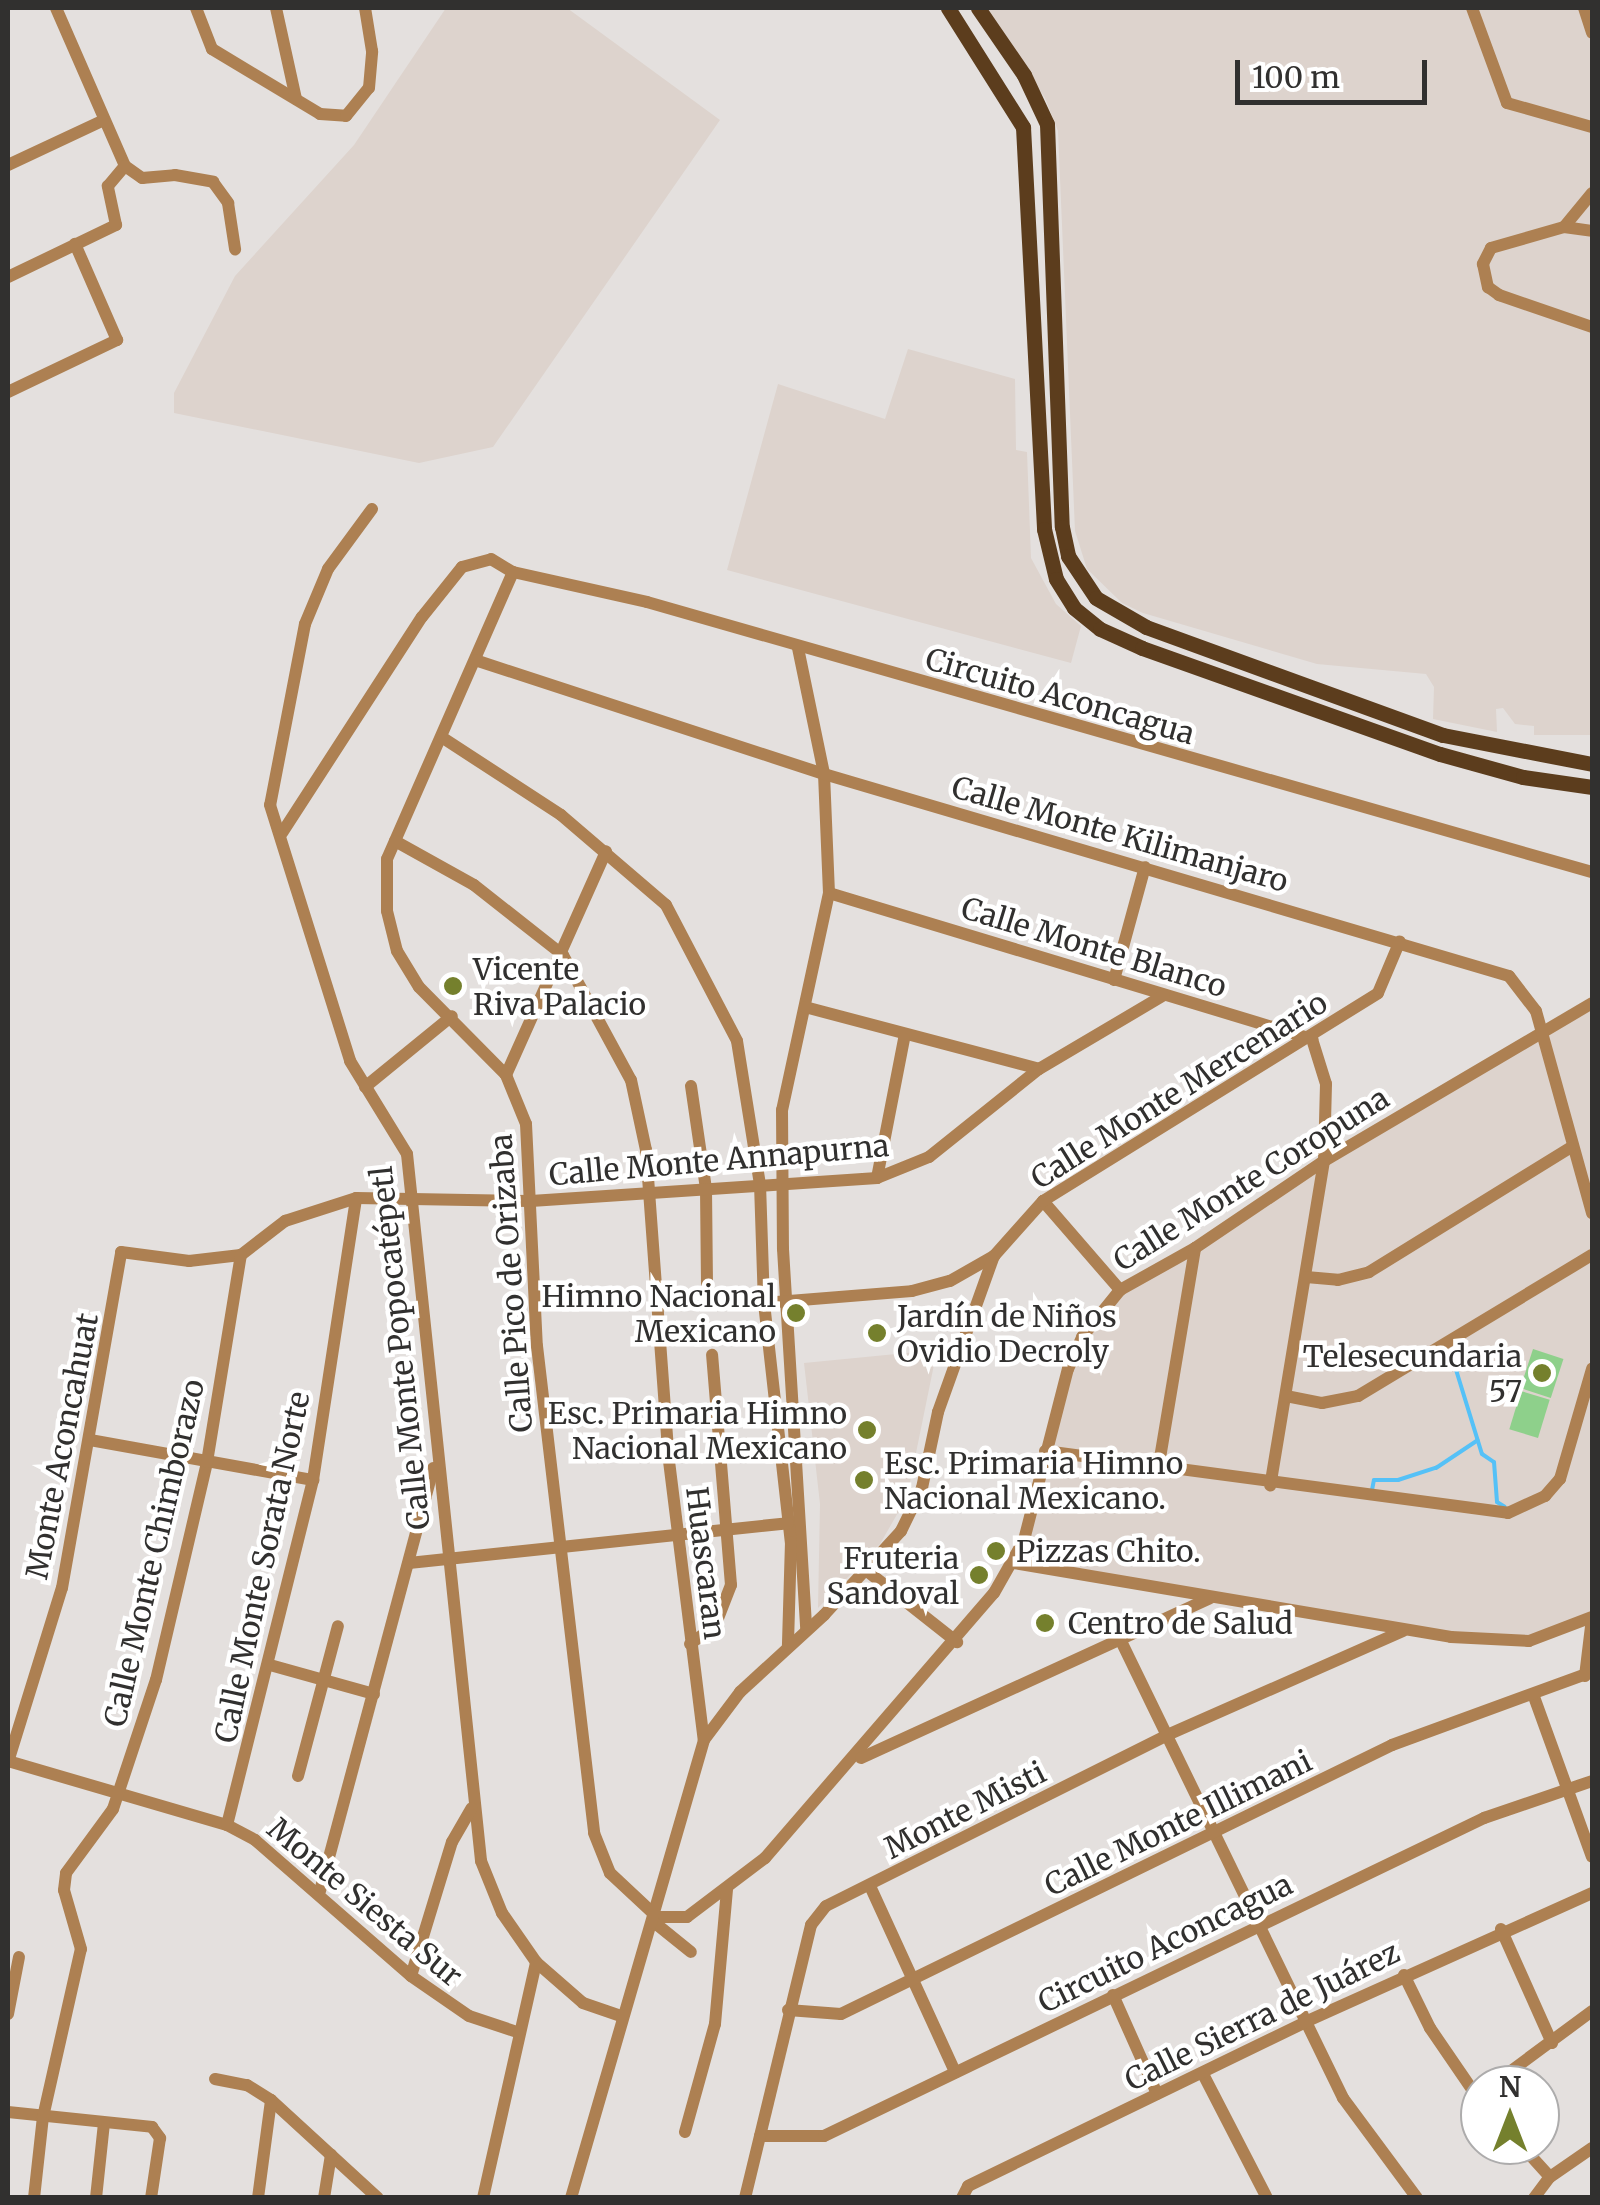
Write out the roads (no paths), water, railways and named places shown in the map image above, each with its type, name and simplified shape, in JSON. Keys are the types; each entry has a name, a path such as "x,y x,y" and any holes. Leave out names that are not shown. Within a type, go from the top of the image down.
{"main road":[{"path":"948,8 1023,127 1044,529 1056,579 1074,608 1100,629 1142,648 1440,754 1523,777 1592,786"},
{"path":"978,8 1024,74 1047,124 1062,527 1068,556 1096,598 1146,627 1443,735 1592,764"}],"street":[{"path":"56,8 102,121 125,166 142,178 175,174 213,182 228,203 235,249"},
{"path":"196,8 212,49 320,114 346,116 362,103 372,51 365,8"},
{"path":"276,8 296,99"},
{"path":"1472,8 1508,103 1592,128"},
{"path":"1585,8 1592,33"},
{"path":"8,166 102,121"},
{"path":"8,277 116,225 108,186 125,166"},
{"path":"1564,227 1592,194"},
{"path":"1592,231 1564,227 1492,248 1484,276 1498,294 1592,327"},
{"path":"8,392 118,340 75,244"},
{"name":"Calle Monte Popocatépetl","path":"372,508 328,569 304,624 272,770 270,804 282,833 302,918 350,1062 397,1130 415,1195 436,1456 472,1808 490,1888 536,1962 583,2003 621,2016"},
{"path":"282,833 422,617 462,567 491,558 512,572"},
{"name":"Circuito Aconcagua","path":"512,572 596,588 1592,872"},
{"name":"Calle Pico de Orizaba","path":"512,572 396,842 384,887 397,951 419,987 452,1016 506,1075 526,1124 537,1346 594,1833 610,1873 656,1920"},
{"path":"798,648 824,774 829,893 782,1110 781,1185 806,1630"},
{"name":"Calle Monte Kilimanjaro","path":"475,660 824,774 1510,976 1530,997 1542,1030 1570,1148 1592,1212"},
{"path":"443,738 606,851 666,905 714,990 747,1080 760,1184 764,1304 788,1522 788,1646"},
{"name":"Huascaran","path":"396,842 474,886 560,952 631,1080 650,1194 676,1536 704,1740"},
{"path":"506,1075 606,851"},
{"path":"1114,980 1145,867"},
{"name":"Calle Monte Blanco","path":"829,893 1312,1039"},
{"name":"Calle Monte Mercenario","path":"571,2198 621,2016 656,1920 704,1740 740,1692 867,1572 901,1531 922,1488 938,1412 994,1256 1043,1201 1312,1039 1378,993 1400,942"},
{"name":"Calle Monte Annapurna","path":"121,1252 189,1261 241,1254 285,1222 356,1198 415,1195 531,1201 877,1178 929,1157 1039,1069 1164,995"},
{"name":"Calle Monte Coropuna","path":"656,1920 687,1917 728,1890 854,1761 957,1642 1014,1562 1044,1451 1082,1338 1120,1290 1195,1248 1324,1160 1592,1003"},
{"path":"805,1007 904,1038 1039,1069"},
{"path":"365,1087 452,1016"},
{"path":"877,1178 904,1038"},
{"path":"1270,1486 1324,1160 1326,1084 1312,1039"},
{"path":"691,1086 706,1188 707,1283"},
{"path":"1306,1276 1338,1280 1368,1272 1570,1148"},
{"name":"Calle Monte Sorata Norte","path":"227,1825 270,1666 313,1480 356,1198"},
{"path":"1043,1201 1120,1290"},
{"path":"1159,1464 1195,1248"},
{"name":"Monte Aconcahuat","path":"8,1762 62,1588 121,1252"},
{"name":"Calle Monte Chimborazo","path":"34,2198 43,2116 81,1949 80,1926 64,1890 66,1873 119,1794 156,1680 207,1462 241,1254"},
{"path":"1286,1396 1322,1402 1358,1396 1592,1255"},
{"path":"764,1304 912,1291 950,1282 994,1256"},
{"path":"690,1644 714,1626 728,1598 730,1530 712,1355"},
{"path":"1044,1451 1159,1464 1270,1486 1486,1515 1530,1506 1560,1480 1592,1369"},
{"path":"90,1440 313,1480"},
{"path":"320,1891 436,1456"},
{"path":"408,1562 788,1522"},
{"path":"1014,1562 1403,1631 1529,1641 1592,1618 1589,1674"},
{"path":"867,1572 957,1642"},
{"path":"854,1761 1209,1599"},
{"path":"298,1776 338,1626"},
{"name":"Monte Misti","path":"745,2198 788,2010 816,1915 1165,1736 1403,1631"},
{"path":"1121,1641 1303,2022 1365,2135 1417,2198"},
{"path":"270,1666 374,1694"},
{"name":"Calle Monte Illimani","path":"788,2010 829,2017 1408,1738 1589,1674"},
{"path":"1534,1694 1592,1857"},
{"name":"Monte Siesta Sur","path":"8,1762 227,1825 273,1850 410,1976 469,2016 517,2032"},
{"name":"Circuito Aconcagua","path":"760,2136 824,2136 1484,1818 1592,1781"},
{"path":"410,1976 452,1842 472,1808"},
{"path":"870,1886 955,2072"},
{"path":"684,2132 715,2024 728,1890"},
{"name":"Calle Sierra de Juárez","path":"962,2198 968,2186 1204,2074 1303,2022 1501,1929 1592,1894"},
{"path":"656,1920 691,1952"},
{"path":"1501,1929 1552,2043"},
{"path":"8,2014 19,1957"},
{"path":"482,2198 536,1962"},
{"path":"1404,1975 1430,2028 1460,2070"},
{"path":"1113,1996 1156,2094"},
{"path":"1521,2065 1592,2011"},
{"path":"1204,2074 1267,2198"},
{"path":"216,2079 247,2085 271,2100 375,2196"},
{"path":"258,2198 271,2100"},
{"path":"8,2112 155,2129 160,2138 152,2198"},
{"path":"96,2198 104,2123"},
{"path":"1534,2198 1550,2176 1592,2148"},
{"path":"324,2198 331,2155"},
{"path":"1540,2165 1550,2176"}],"waterway":[{"path":"1453,1360 1482,1454 1494,1462 1497,1502 1505,1507"},
{"path":"1372,1490 1374,1480 1398,1480 1436,1468 1478,1440"}],"place":[{"name":"Vicente Riva Palacio","path":"453,986"},
{"name":"Himno Nacional Mexicano","path":"796,1313"},
{"name":"Jardín de Niños Ovidio Decroly","path":"877,1333"},
{"name":"Telesecundaria 57","path":"1542,1373"},
{"name":"Esc. Primaria Himno Nacional Mexicano","path":"867,1430"},
{"name":"Esc. Primaria Himno Nacional Mexicano.","path":"864,1480"},
{"name":"Pizzas Chito.","path":"996,1551"},
{"name":"Fruteria Sandoval","path":"979,1575"},
{"name":"Centro de Salud","path":"1045,1623"}]}
